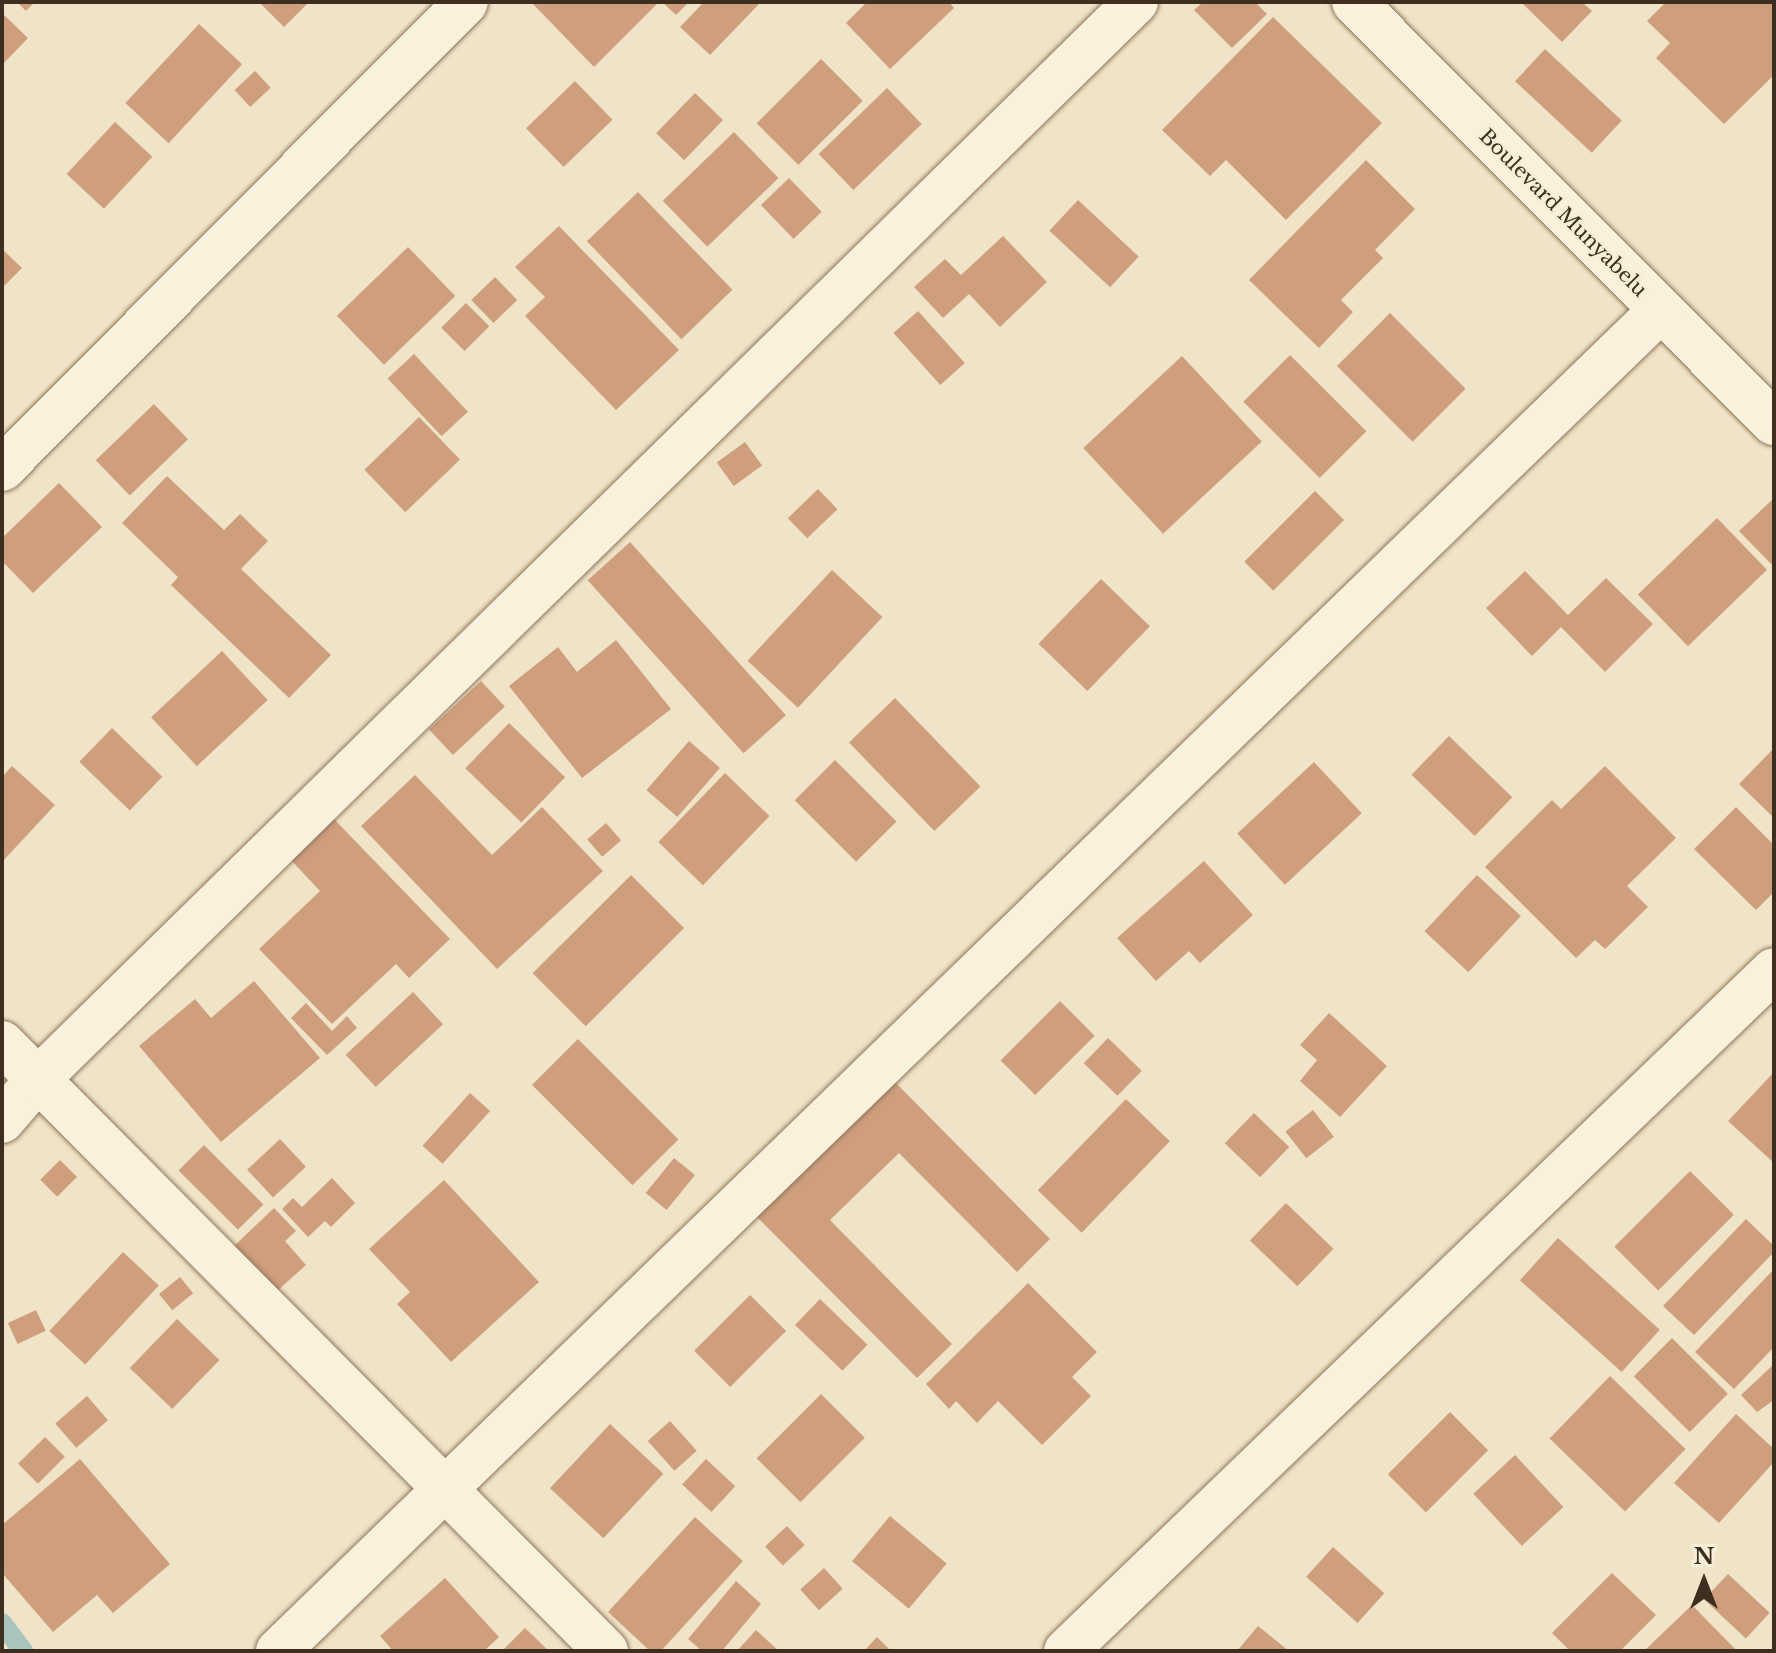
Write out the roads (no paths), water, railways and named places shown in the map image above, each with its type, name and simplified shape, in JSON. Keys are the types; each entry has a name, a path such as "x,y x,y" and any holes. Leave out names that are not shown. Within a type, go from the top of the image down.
{"street":[{"path":"2,469 466,2"},
{"path":"2,1121 38,1079 1136,2"},
{"name":"Boulevard Munyabelu","path":"1354,2 1774,423"},
{"path":"278,1651 1660,311"},
{"path":"1066,1651 1774,970"},
{"path":"2,1043 606,1651"}],"waterway":[{"path":"2,1623 23,1651"}]}
